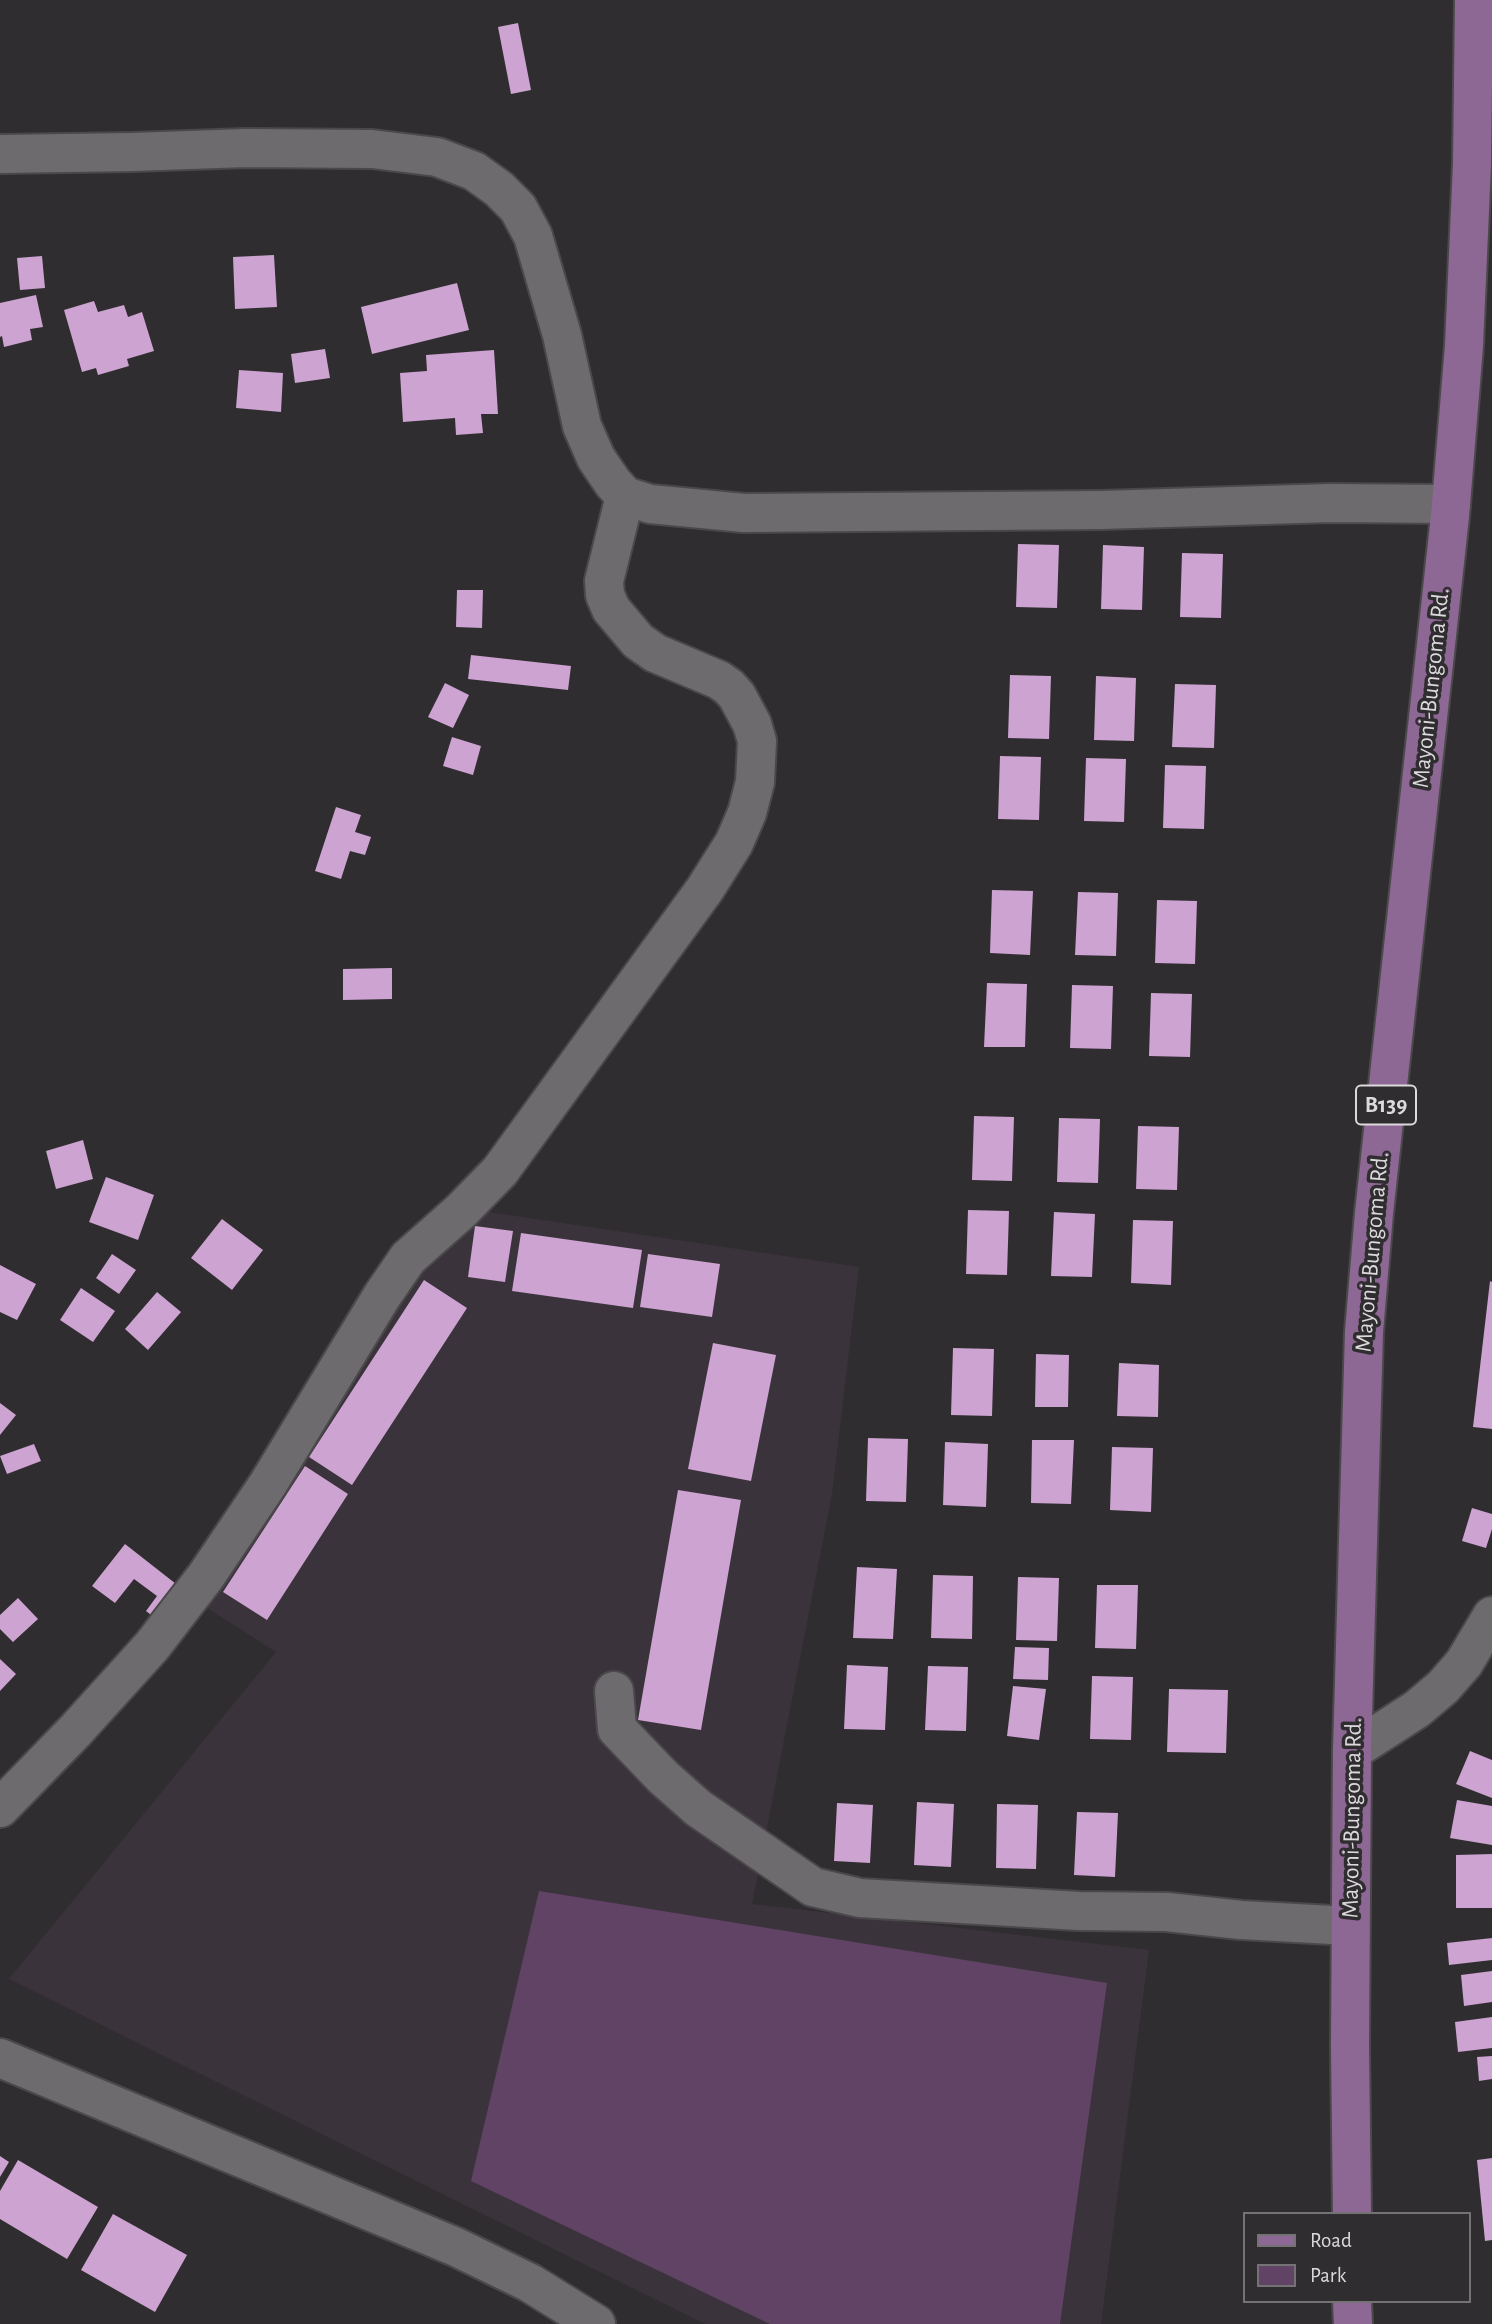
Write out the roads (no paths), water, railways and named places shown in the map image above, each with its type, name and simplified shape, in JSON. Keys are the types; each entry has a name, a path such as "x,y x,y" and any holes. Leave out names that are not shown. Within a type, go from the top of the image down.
{"main road":[{"name":"Mayoni-Bungoma Rd.","path":"1352,2212 1352,1751 1365,1319 1375,1199 1451,504 1464,346 1472,164 1474,0"},
{"path":"1352,2303 1353,2324"}],"street":[{"path":"0,154 246,148 372,149 437,157 474,171 499,188 518,208 533,236 562,335 582,426 596,458 625,496 650,503 744,513 1061,510 1331,503 1451,504"},
{"path":"0,1808 152,1646 206,1576 268,1484 408,1258 461,1211 500,1171 683,920 734,843 747,813 755,782 757,741 752,724 729,687 719,680 655,653 638,641 611,608 604,581 625,496"},
{"path":"1352,1751 1417,1709 1443,1687 1464,1663 1492,1616"},
{"path":"614,1691 617,1728 663,1776 698,1808 814,1887 860,1898 1067,1910 1167,1912 1241,1920 1350,1926"},
{"path":"0,2058 456,2247 530,2283 596,2324"}]}
